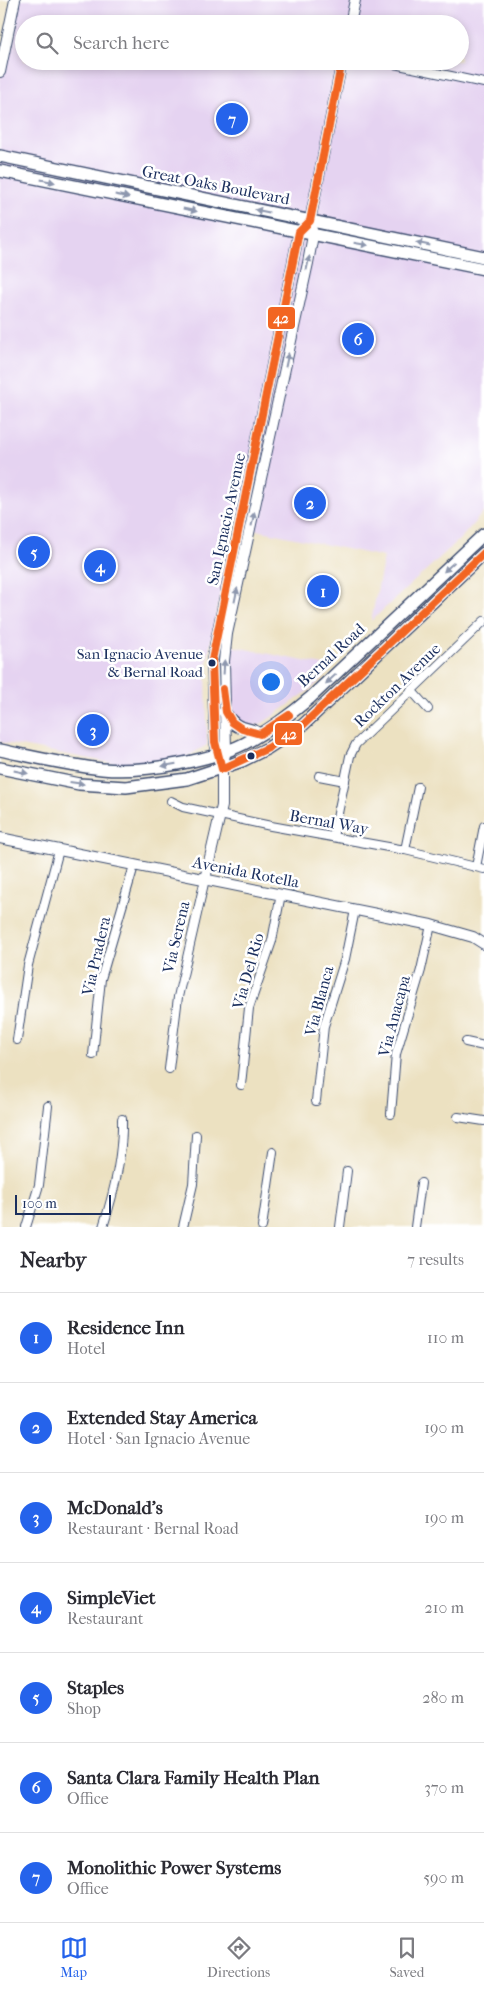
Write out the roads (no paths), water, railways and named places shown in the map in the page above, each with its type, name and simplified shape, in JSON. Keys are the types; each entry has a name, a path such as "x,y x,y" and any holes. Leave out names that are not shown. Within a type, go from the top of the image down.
{"main road":[{"name":"Great Oaks Boulevard","path":"0,156 150,189 310,221 458,258 484,269"},
{"name":"Great Oaks Boulevard","path":"0,171 314,235 458,258 484,257"},
{"path":"142,200 150,189"},
{"name":"Bernal Road","path":"0,750 102,769 137,769 176,764 221,752 250,741 283,720 310,698 484,534"},
{"name":"Bernal Road","path":"0,768 79,784 126,787 175,782 222,769 268,748 303,725 484,553"},
{"path":"224,712 240,729 253,730 260,734"},
{"path":"40,776 62,763"}],"street":[{"path":"0,72 15,0"},
{"path":"352,15 355,0"},
{"name":"San Ignacio Avenue","path":"221,752 224,712 224,661 242,567 314,235 310,221 340,70"},
{"path":"423,70 484,83"},
{"path":"299,232 310,221"},
{"name":"San Ignacio Avenue","path":"221,814 222,769 212,660 299,232"},
{"path":"232,561 242,567"},
{"name":"Rockton Avenue","path":"333,837 350,756 356,744 484,621"},
{"path":"411,690 428,709"},
{"path":"319,776 344,782"},
{"path":"405,850 418,787"},
{"name":"Bernal Way","path":"171,802 183,807 405,850 480,868"},
{"name":"Via Serena","path":"169,1069 178,997 221,814"},
{"path":"480,868 484,826"},
{"name":"Avenida Rotella","path":"0,838 431,925 473,937 484,944"},
{"path":"17,1040 28,965 58,850"},
{"name":"Via Pradera","path":"93,1055 101,979 134,866"},
{"name":"Via Del Rio","path":"241,1085 249,1008 272,940 281,894"},
{"name":"Via Blanca","path":"316,1101 324,1026 345,959 356,910"},
{"name":"Via Anacapa","path":"391,1114 396,1054 421,970 431,925"},
{"path":"466,1042 484,1046"},
{"path":"26,1227 39,1185 48,1106"},
{"path":"458,1117 484,1121"},
{"path":"103,1227 113,1196 122,1133 122,1119"},
{"path":"183,1227 193,1184 196,1136"},
{"path":"262,1227 273,1152"},
{"path":"340,1227 347,1171"},
{"path":"415,1227 421,1183"}],"place":[{"name":"Monolithic Power Systems","path":"232,119"},
{"name":"Santa Clara Family Health Plan","path":"358,339"},
{"name":"Extended Stay America","path":"310,503"},
{"name":"Staples","path":"34,552"},
{"name":"SimpleViet","path":"100,566"},
{"name":"Residence Inn","path":"323,591"},
{"name":"San Ignacio Avenue & Bernal Road","path":"212,663"},
{"name":"McDonald's","path":"93,730"}]}
